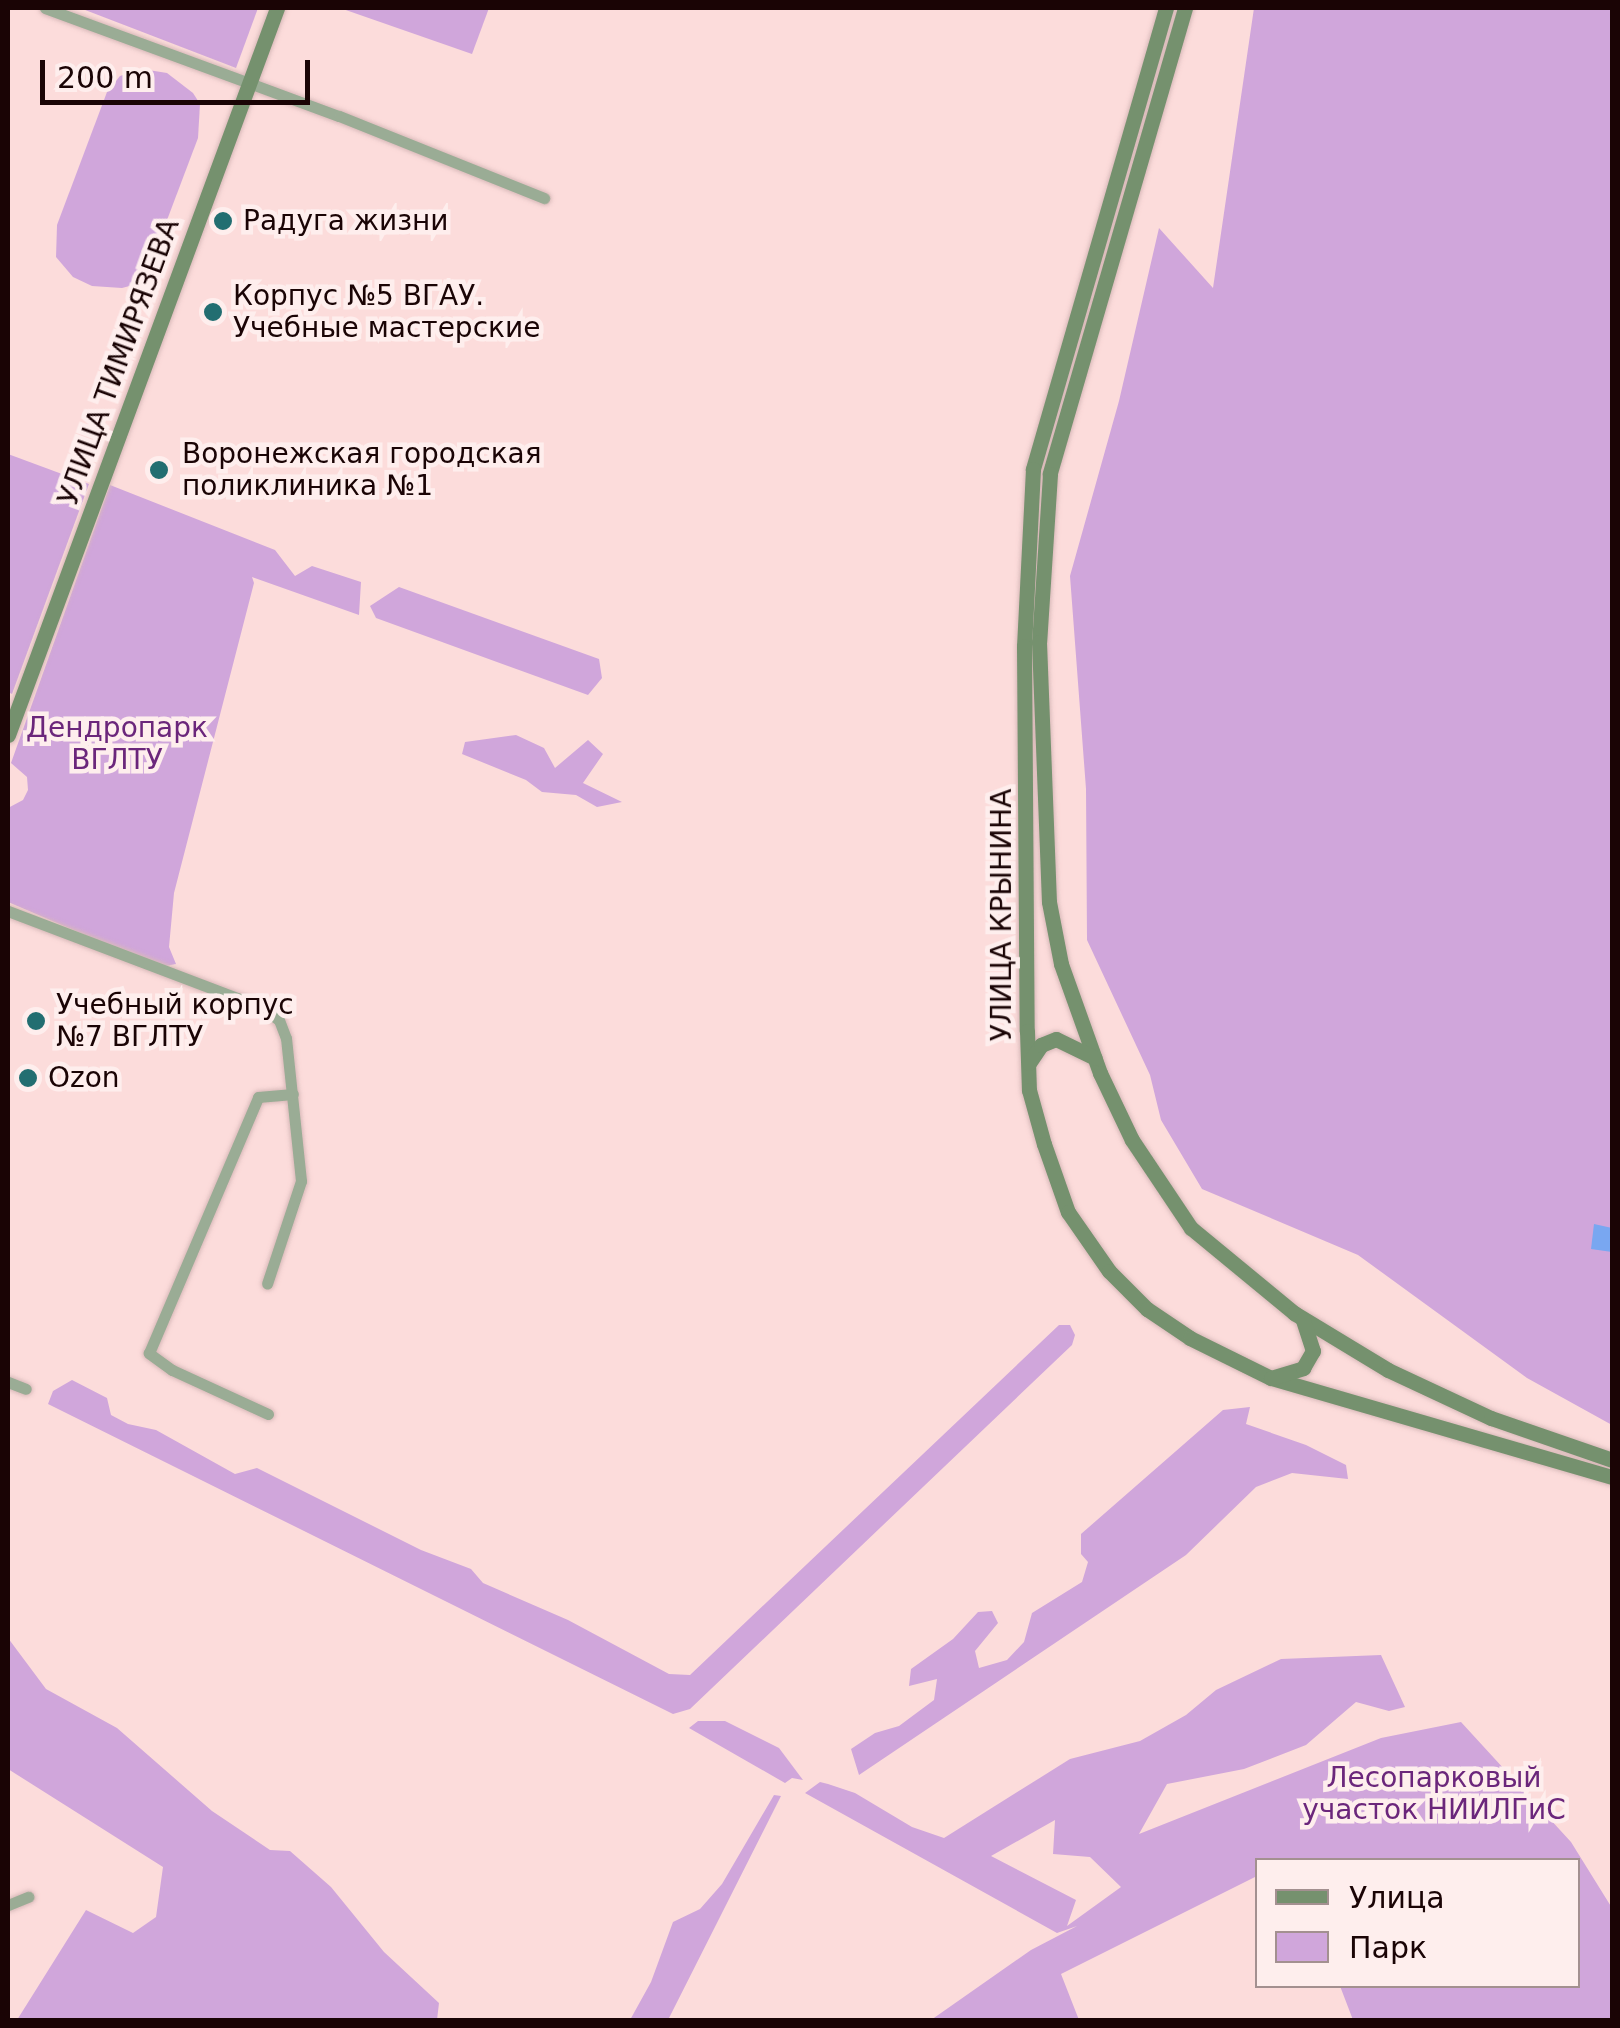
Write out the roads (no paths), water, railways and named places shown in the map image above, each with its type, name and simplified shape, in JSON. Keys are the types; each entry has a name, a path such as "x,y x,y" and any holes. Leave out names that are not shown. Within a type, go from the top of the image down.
{"main road":[{"name":"УЛИЦА ТИМИРЯЗЕВА","path":"8,734 277,8"},
{"name":"УЛИЦА КРЫНИНА","path":"1166,8 1033,469 1024,646 1028,1064 1039,1126 1068,1212 1110,1271 1148,1310 1190,1338 1271,1378 1612,1477"},
{"name":"УЛИЦА КРЫНИНА","path":"1185,8 1050,474 1038,642 1049,902 1061,964 1095,1058 1132,1140 1191,1228 1302,1318 1388,1370 1492,1418 1612,1460"},
{"path":"1028,1064 1041,1046 1056,1039 1095,1058"},
{"path":"1271,1378 1303,1368 1312,1351 1302,1318"}],"street":[{"path":"45,8 544,198"},
{"path":"8,911 263,1008 279,1020 286,1038 302,1181 267,1284"},
{"path":"268,1414 172,1370 149,1353 258,1096 293,1094"},
{"path":"8,1382 26,1389"},
{"path":"8,1905 28,1897"}],"water":[{"path":"1594,1224 1612,1228 1612,1252 1591,1249"}],"place":[{"name":"Радуга жизни","path":"223,221"},
{"name":"Корпус №5 ВГАУ. Учебные мастерские","path":"213,312"},
{"name":"Воронежская городская поликлиника №1","path":"159,470"},
{"name":"Учебный корпус №7 ВГЛТУ","path":"36,1021"},
{"name":"Ozon","path":"28,1078"}],"park label":[{"name":"Дендропарк ВГЛТУ","path":"117,744"},
{"name":"Лесопарковый участок НИИЛГиС","path":"1434,1794"}]}
